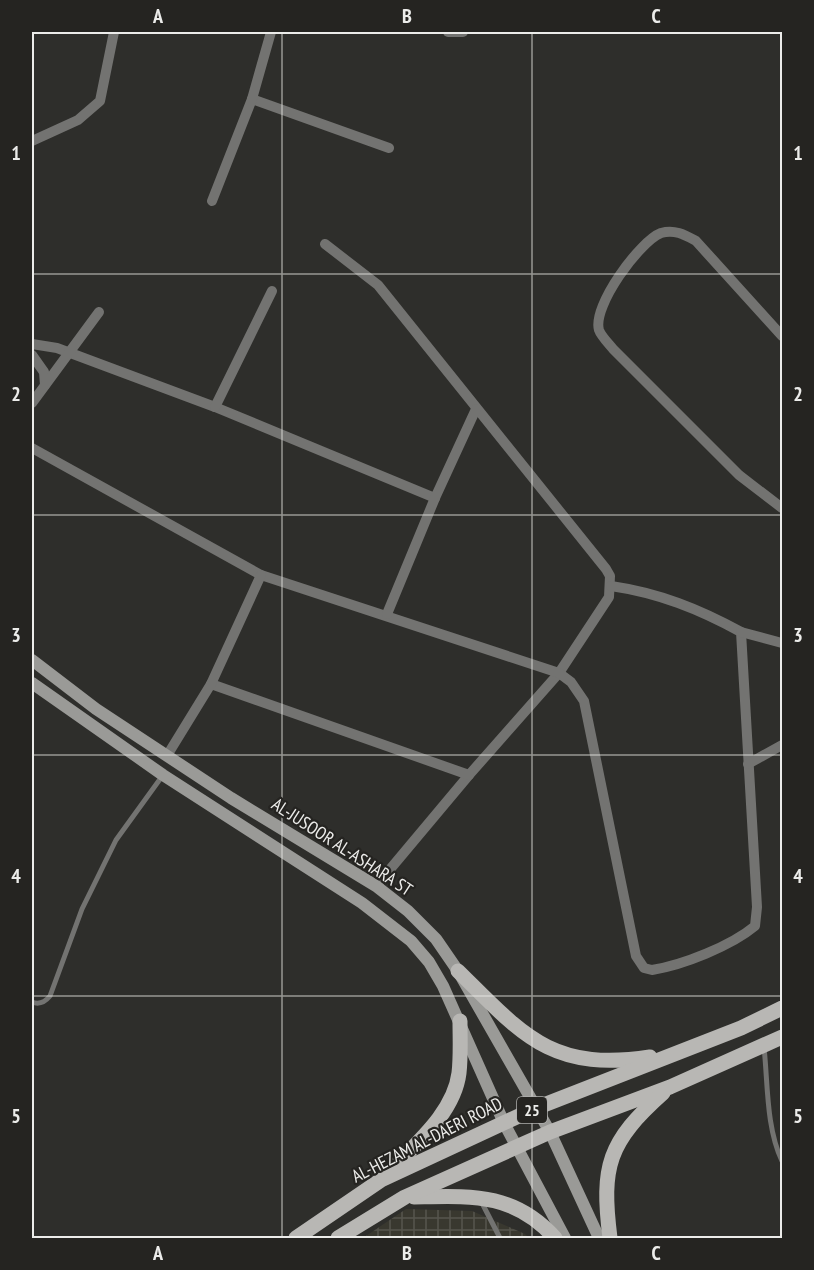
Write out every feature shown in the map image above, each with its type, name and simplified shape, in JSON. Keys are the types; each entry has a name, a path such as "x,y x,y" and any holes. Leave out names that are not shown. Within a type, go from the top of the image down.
{"main road":[{"name":"AL-JUSOOR AL-ASHARA ST","path":"32,660 96,709 168,754 231,798 376,886 408,911 436,939 458,971 550,1131 599,1239"},
{"name":"AL-JUSOOR AL-ASHARA ST","path":"32,683 163,775 387,920 411,941 429,962 460,1021 504,1123 566,1239"},
{"path":"458,971 514,1026 547,1049 599,1061 674,1054"},
{"name":"AL-HEZAM AL-DAERI ROAD","path":"296,1239 381,1180 536,1108 741,1028 783,1008"},
{"path":"381,1180 440,1117 450,1101 459,1074 460,1021"},
{"name":"25","path":"338,1239 405,1197 550,1131 670,1086 783,1038"},
{"path":"610,1239 606,1182 613,1152 623,1133 670,1086"},
{"path":"405,1197 478,1196 516,1208 547,1230 555,1239"}],"street":[{"path":"32,141 78,120 100,101 114,32"},
{"path":"212,201 252,99 271,32"},
{"path":"448,32 463,32"},
{"path":"252,99 389,148"},
{"path":"783,336 696,241 680,232 664,232 651,238 615,283 600,308 599,330 613,349 739,475 783,508"},
{"path":"325,244 378,285 606,569 611,586 609,597 559,673 376,886"},
{"path":"215,407 272,291"},
{"path":"32,404 99,312"},
{"path":"32,344 71,353 215,407 435,498"},
{"path":"32,355 44,372 45,385"},
{"path":"387,614 435,498 476,409"},
{"path":"32,448 261,575 387,614 559,673 571,682 584,701 636,956 644,968 660,969 705,953 740,938 755,926 757,907 741,632"},
{"path":"168,754 211,684 261,575"},
{"path":"611,586 645,591 684,604 741,632 783,643"},
{"path":"211,684 469,775"},
{"path":"748,764 783,745"}],"lane":[{"path":"32,1002 37,1004 50,996 82,909 116,840 163,775"},
{"path":"765,1047 772,1127 776,1149 783,1161"},
{"path":"478,1196 500,1239"}],"shaded area":[{"path":"406,1209 472,1211 525,1234 529,1238 363,1238"}]}
